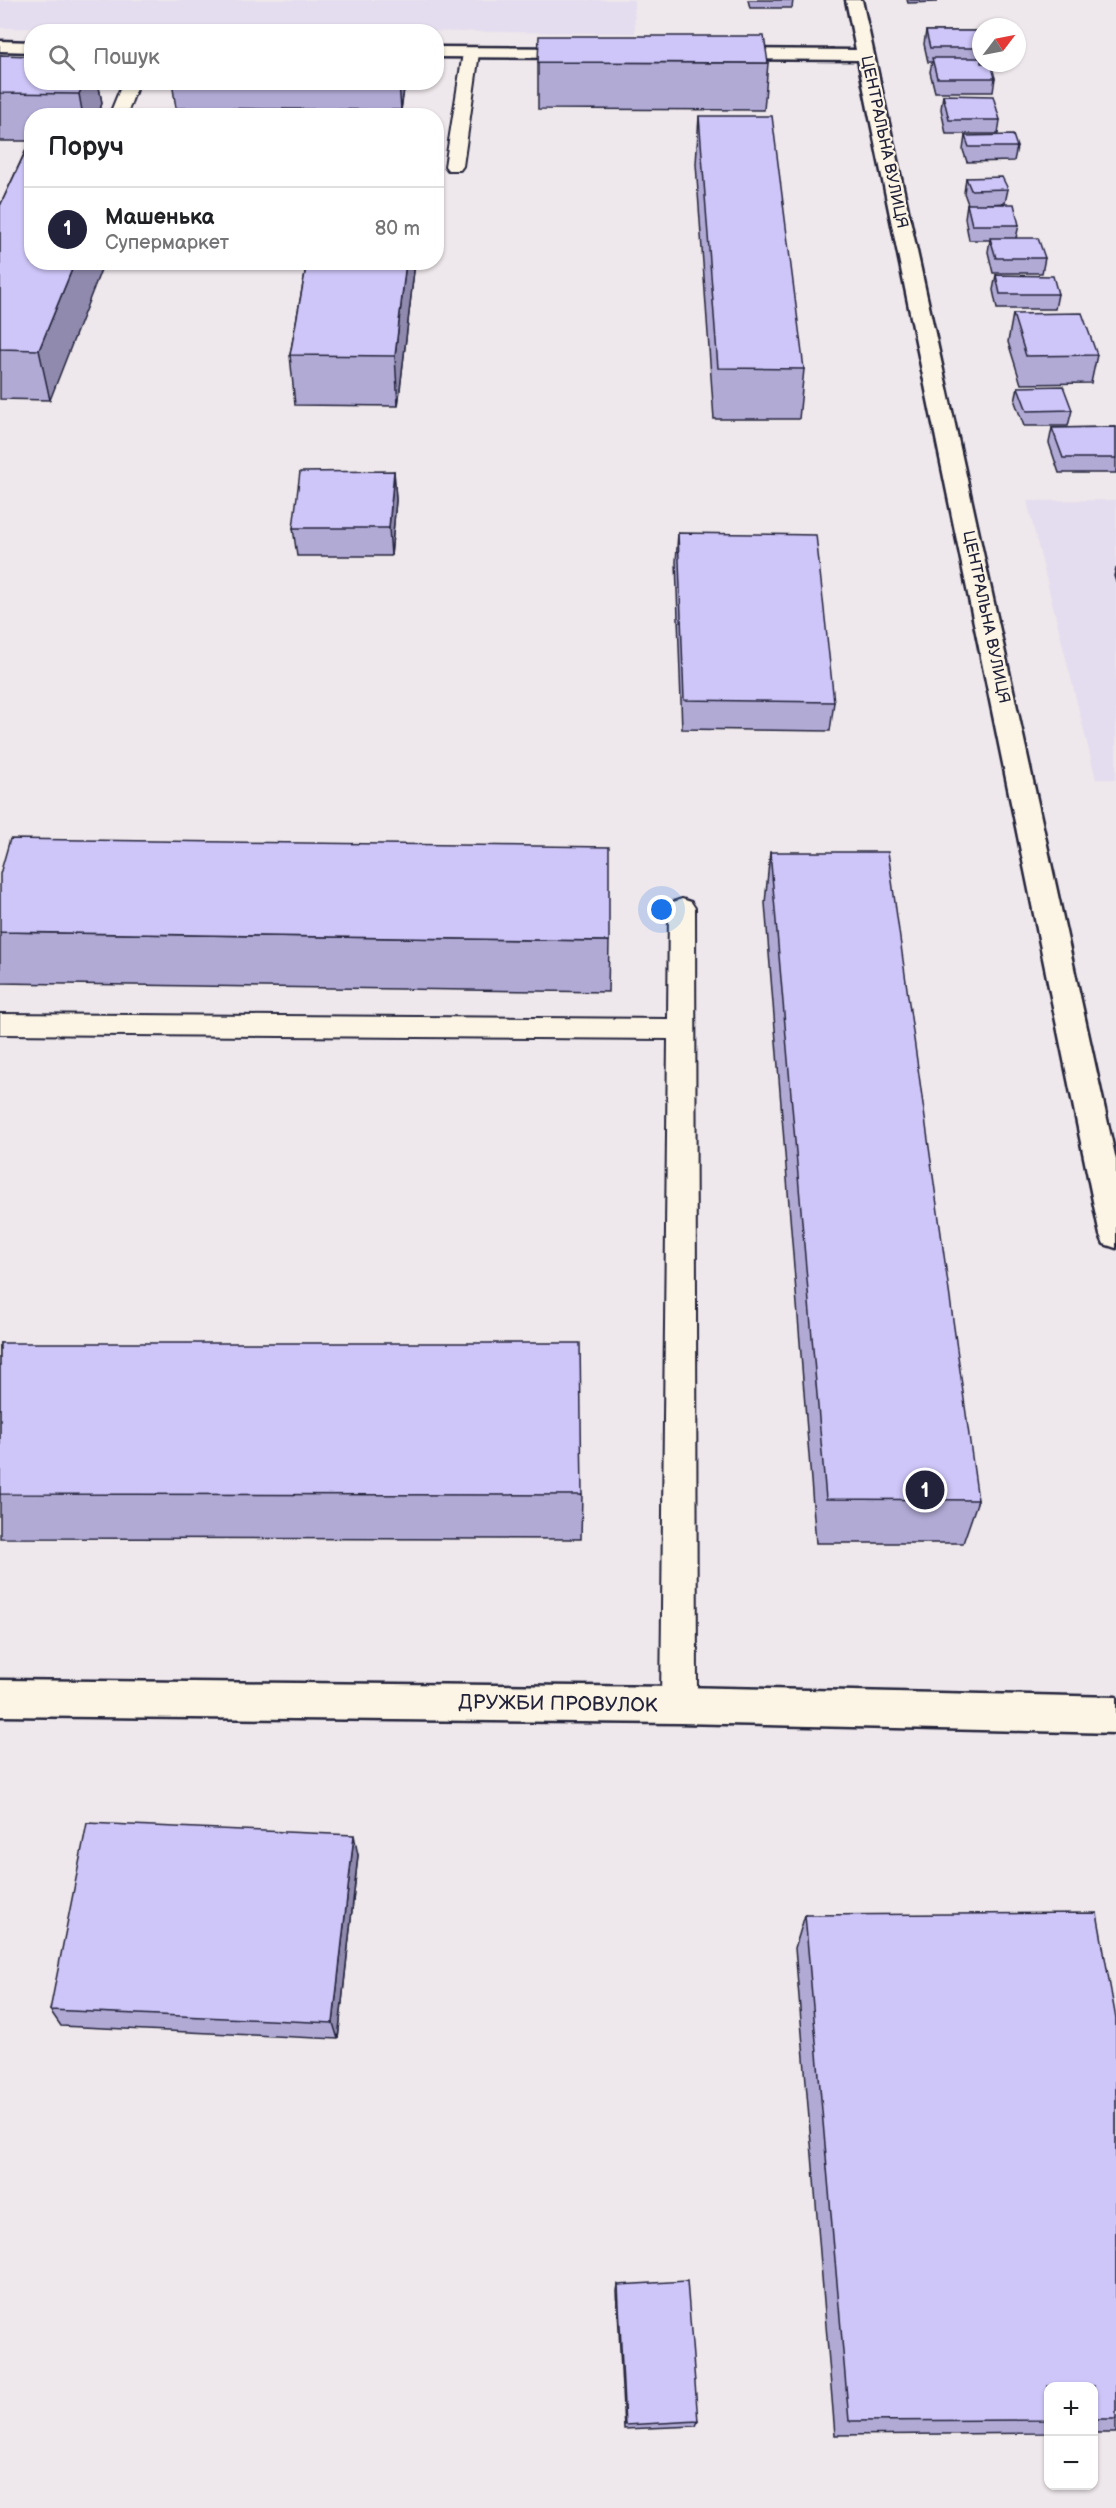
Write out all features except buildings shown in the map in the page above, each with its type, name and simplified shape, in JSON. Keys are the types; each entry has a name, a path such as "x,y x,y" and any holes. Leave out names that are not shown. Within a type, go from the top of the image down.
{"street":[{"name":"ЦЕНТРАЛЬНА ВУЛИЦЯ","path":"854,0 1116,1234"},
{"path":"0,46 24,47"},
{"path":"444,52 603,54"},
{"path":"710,54 866,55"},
{"name":"ДРУЖБИ ПРОВУЛОК","path":"0,1698 679,1705 1116,1715"}],"lane":[{"path":"454,166 471,53"},
{"path":"120,108 128,90"},
{"path":"679,1705 682,908"},
{"path":"0,1024 681,1029"}],"shaded area":[{"path":"0,0 634,0 635,33 444,31 444,24 24,24 24,28 0,28"},
{"path":"1116,500 1116,779 1096,779 1027,501"}],"place":[{"name":"Машенька","path":"925,1490"}]}
